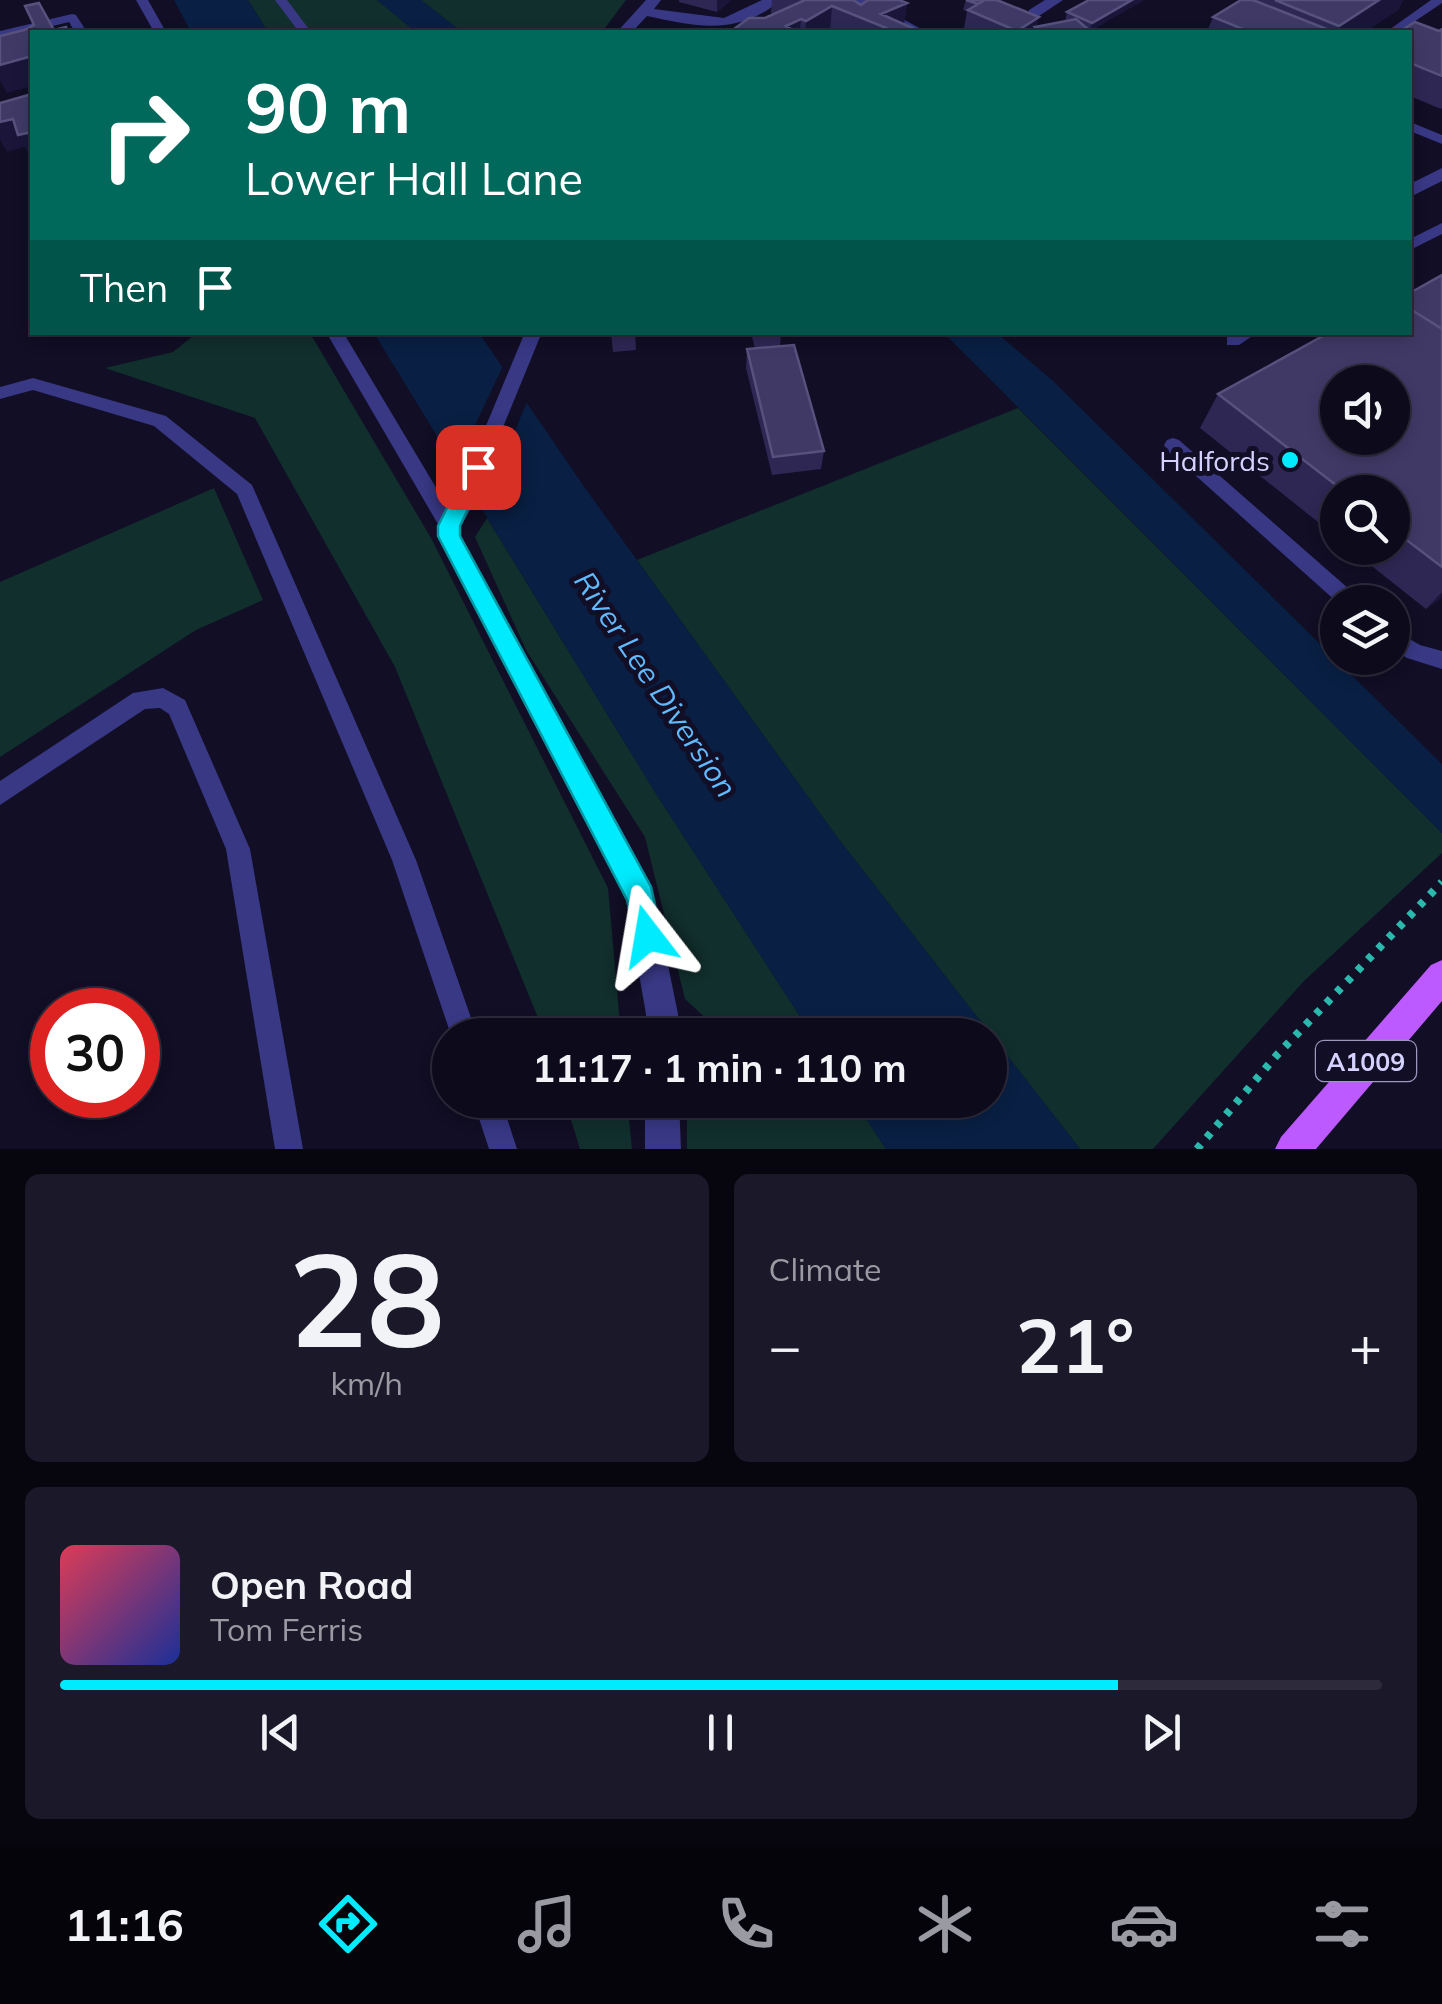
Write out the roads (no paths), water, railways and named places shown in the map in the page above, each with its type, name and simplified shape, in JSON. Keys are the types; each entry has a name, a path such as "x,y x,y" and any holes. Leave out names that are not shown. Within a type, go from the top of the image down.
{"main road":[{"name":"A1009","path":"1293,1149 1442,976"}],"street":[{"path":"626,30 648,6 696,22 728,21 774,0"},
{"path":"855,0 915,30"},
{"path":"1034,12 1056,0"},
{"path":"1412,191 1442,173"},
{"path":"464,498 449,526 449,536 641,897 659,1018"},
{"path":"662,1118 663,1149"}],"lane":[{"path":"142,0 159,30"},
{"path":"281,0 304,30"},
{"path":"1395,30 1438,0"},
{"path":"0,35 72,18 81,30"},
{"path":"728,21 746,30"},
{"path":"1427,134 1442,124"},
{"path":"1412,127 1442,140"},
{"path":"1412,244 1442,228"},
{"path":"336,335 449,526"},
{"path":"464,498 533,335"},
{"path":"1233,341 1244,335"},
{"path":"0,393 32,384 160,421 245,490 404,860 458,1018"},
{"path":"1173,446 1331,585"},
{"path":"1410,649 1442,660"},
{"path":"0,794 142,700 164,698 177,707 238,848 289,1149"},
{"path":"493,1118 503,1149"}],"water":[{"path":"174,0 248,0 267,30 190,30"},
{"path":"377,0 421,0 459,30 414,30"},
{"name":"River Lee Diversion","path":"375,335 480,335 585,488 837,837 978,1018 801,1018 655,792"},
{"path":"946,335 999,335 1053,381 1320,644 1320,675 1352,675 1442,764 1442,833"},
{"path":"1007,1055 1080,1149 886,1149 866,1118 1007,1118"}],"place":[{"name":"Halfords","path":"1290,460"}]}
